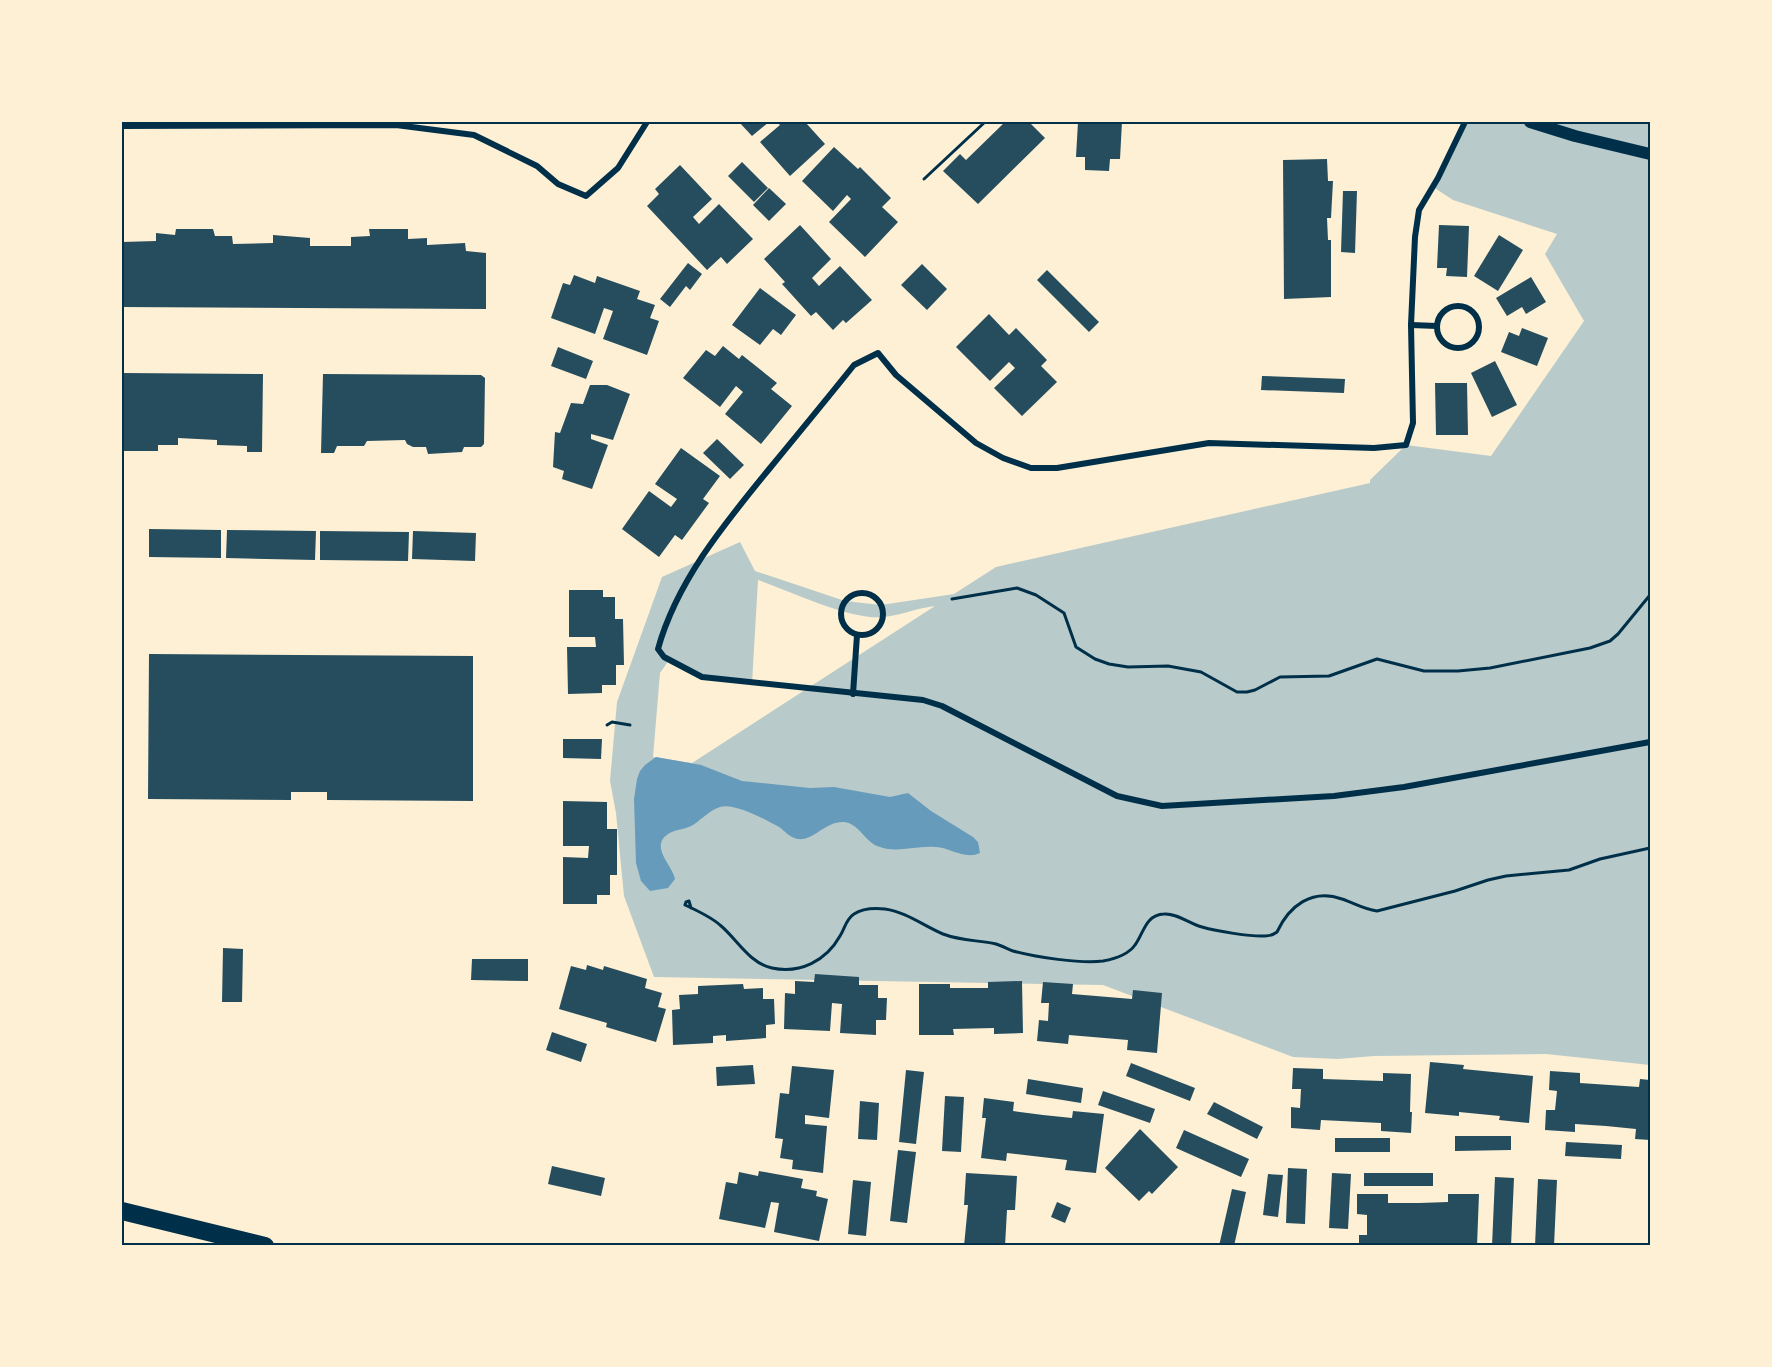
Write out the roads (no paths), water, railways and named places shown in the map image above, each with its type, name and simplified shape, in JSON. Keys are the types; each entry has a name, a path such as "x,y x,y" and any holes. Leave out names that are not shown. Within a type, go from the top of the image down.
{"highway":[{"path":"122,1211 265,1245"}],"main road":[{"path":"1530,122 1575,136 1650,154"}],"street":[{"path":"122,126 396,125 474,135 537,166 558,183 586,196 618,168 647,122"},
{"path":"1465,122 1438,178 1419,210 1415,237 1411,325 1413,423 1406,445 1374,448 1209,443 1057,468 1030,468 1003,458 976,443 896,375 878,353 854,365 728,520 697,564 664,627 658,649 664,657 702,677 923,700 942,706 1117,796 1162,806 1346,795 1404,787 1650,742"},
{"path":"1457,306 1474,313 1479,332 1471,344 1458,349 1451,348 1440,339 1437,326 1438,319 1446,310 1457,306"},
{"path":"1411,325 1437,326"},
{"path":"864,593 877,599 883,611 883,617 877,630 857,635 846,629 841,618 841,611 850,596 864,593"},
{"path":"854,694 857,635"}],"water":[{"path":"656,757 701,765 742,781 810,788 834,787 890,797 908,793 931,811 973,837 978,842 980,853 969,855 936,847 884,848 873,844 853,825 844,822 831,825 804,839 798,839 758,816 726,806 716,808 693,825 671,832 663,839 661,851 675,879 668,888 650,891 641,881 636,863 634,799 640,771"}]}
